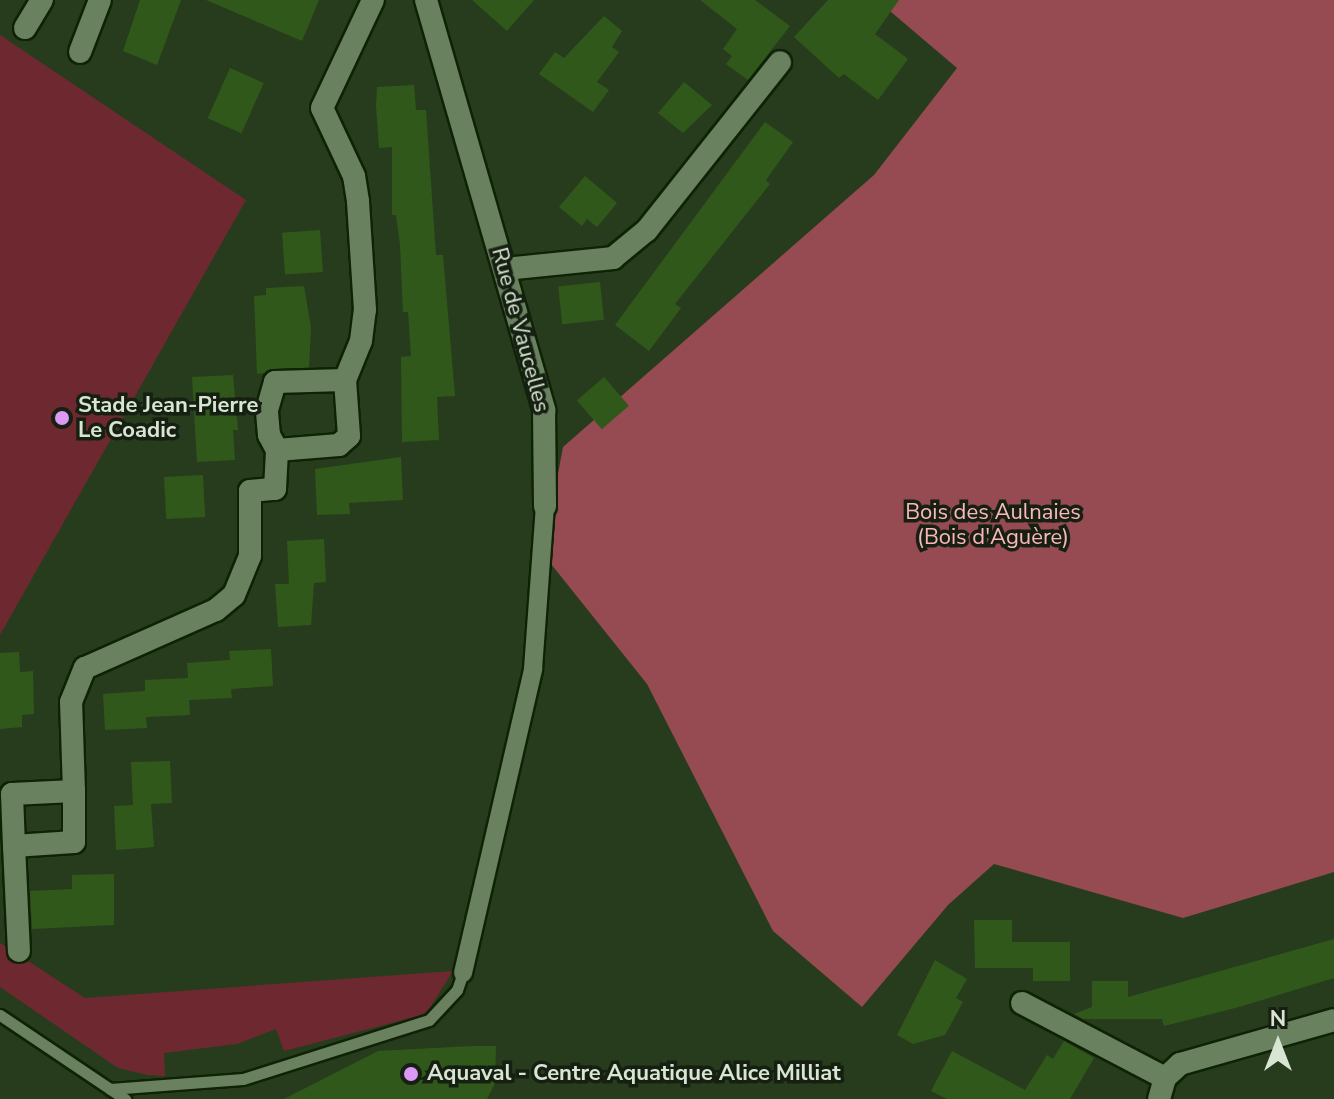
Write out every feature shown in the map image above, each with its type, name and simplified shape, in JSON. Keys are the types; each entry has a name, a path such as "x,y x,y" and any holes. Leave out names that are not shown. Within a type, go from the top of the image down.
{"street":[{"path":"25,28 42,0"},
{"path":"80,52 100,0"},
{"path":"277,450 339,445 349,436 345,380 361,341 365,310 358,201 354,176 322,108 373,0"},
{"name":"Rue de Vaucelles","path":"426,0 544,410 545,506 533,669 463,973"},
{"path":"505,269 613,258 647,230 780,62"},
{"path":"14,846 74,842 71,702 85,668 216,610 234,595 250,556 250,491 275,489 277,450 269,435 267,410 275,382 345,380"},
{"path":"19,951 12,794 74,791"},
{"path":"1022,1003 1162,1088 1196,1057 1334,1020"}],"lane":[{"path":"110,1089 243,1079 429,1020 457,990 463,973"},
{"path":"0,1015 125,1099"}],"shaded area":[{"name":"Stade Jean-Pierre Le Coadic","path":"0,35 246,200 0,635"},
{"path":"0,943 85,998 453,971 426,1014 284,1051 276,1029 237,1044 164,1053 165,1076 148,1075 118,1068 0,987"}],"green space":[{"name":"Bois des Aulnaies (Bois d'Aguère)","path":"877,0 1334,0 1334,872 1183,918 994,864 948,905 862,1007 773,931 647,684 543,554 563,447 874,175 957,68"}],"building":[{"path":"140,0 181,0 157,65 123,51"},
{"path":"206,0 319,0 302,41"},
{"path":"472,0 534,0 507,31"},
{"path":"700,0 755,0 790,26 748,80 726,64 732,56 723,49 737,29"},
{"path":"828,0 899,0 875,34 908,59 878,100 844,74 839,78 794,37"},
{"path":"604,16 622,31 612,47 619,52 597,82 609,90 593,112 539,74 555,52 564,58"},
{"path":"230,68 264,83 241,133 208,118"},
{"path":"684,82 712,105 683,133 658,113"},
{"path":"414,85 416,110 426,110 436,255 443,255 455,396 437,397 439,440 402,442 401,357 411,356 408,312 403,312 400,245 396,215 392,215 392,147 379,148 376,106 377,87"},
{"path":"765,122 793,142 766,180 770,184 675,304 681,308 649,351 615,325"},
{"path":"585,176 617,203 597,227 587,219 582,226 559,207"},
{"path":"320,230 323,272 285,275 282,233"},
{"path":"600,282 604,320 562,324 558,286"},
{"path":"304,286 311,328 309,367 257,374 254,296 266,295 266,288"},
{"path":"233,375 238,430 233,430 235,460 197,462 192,377"},
{"path":"604,377 629,406 602,429 577,401"},
{"path":"401,457 403,500 349,503 350,514 317,515 315,469"},
{"path":"203,475 205,517 166,519 164,477"},
{"path":"324,539 326,582 314,583 311,625 278,627 275,584 289,584 287,541"},
{"path":"271,649 273,686 231,689 232,698 189,700 190,715 146,717 147,728 105,730 103,694 145,691 145,680 188,678 187,663 230,660 229,651"},
{"path":"19,652 20,672 33,671 34,714 22,715 22,727 0,729 0,653"},
{"path":"170,761 172,803 151,804 154,847 116,850 114,806 133,805 131,762"},
{"path":"114,874 114,925 32,929 30,891 72,889 72,875"},
{"path":"974,920 1012,920 1012,942 1070,942 1070,981 1033,981 1033,968 975,968"},
{"path":"1334,939 1334,978 1239,1007 1164,1026 1162,1019 1083,1019 1074,1014 1092,1007 1092,981 1128,981 1128,997"},
{"path":"935,960 967,979 956,998 963,1002 945,1035 913,1044 897,1035"},
{"path":"1064,1041 1094,1058 1070,1099 947,1099 931,1091 952,1051 1025,1090 1047,1055 1053,1059"},
{"name":"Aquaval - Centre Aquatique Alice Milliat","path":"496,1046 495,1083 487,1099 284,1099 378,1051"}],"place":[{"name":"Stade Jean-Pierre Le Coadic","path":"62,418"},
{"name":"Aquaval - Centre Aquatique Alice Milliat","path":"411,1074"}]}
